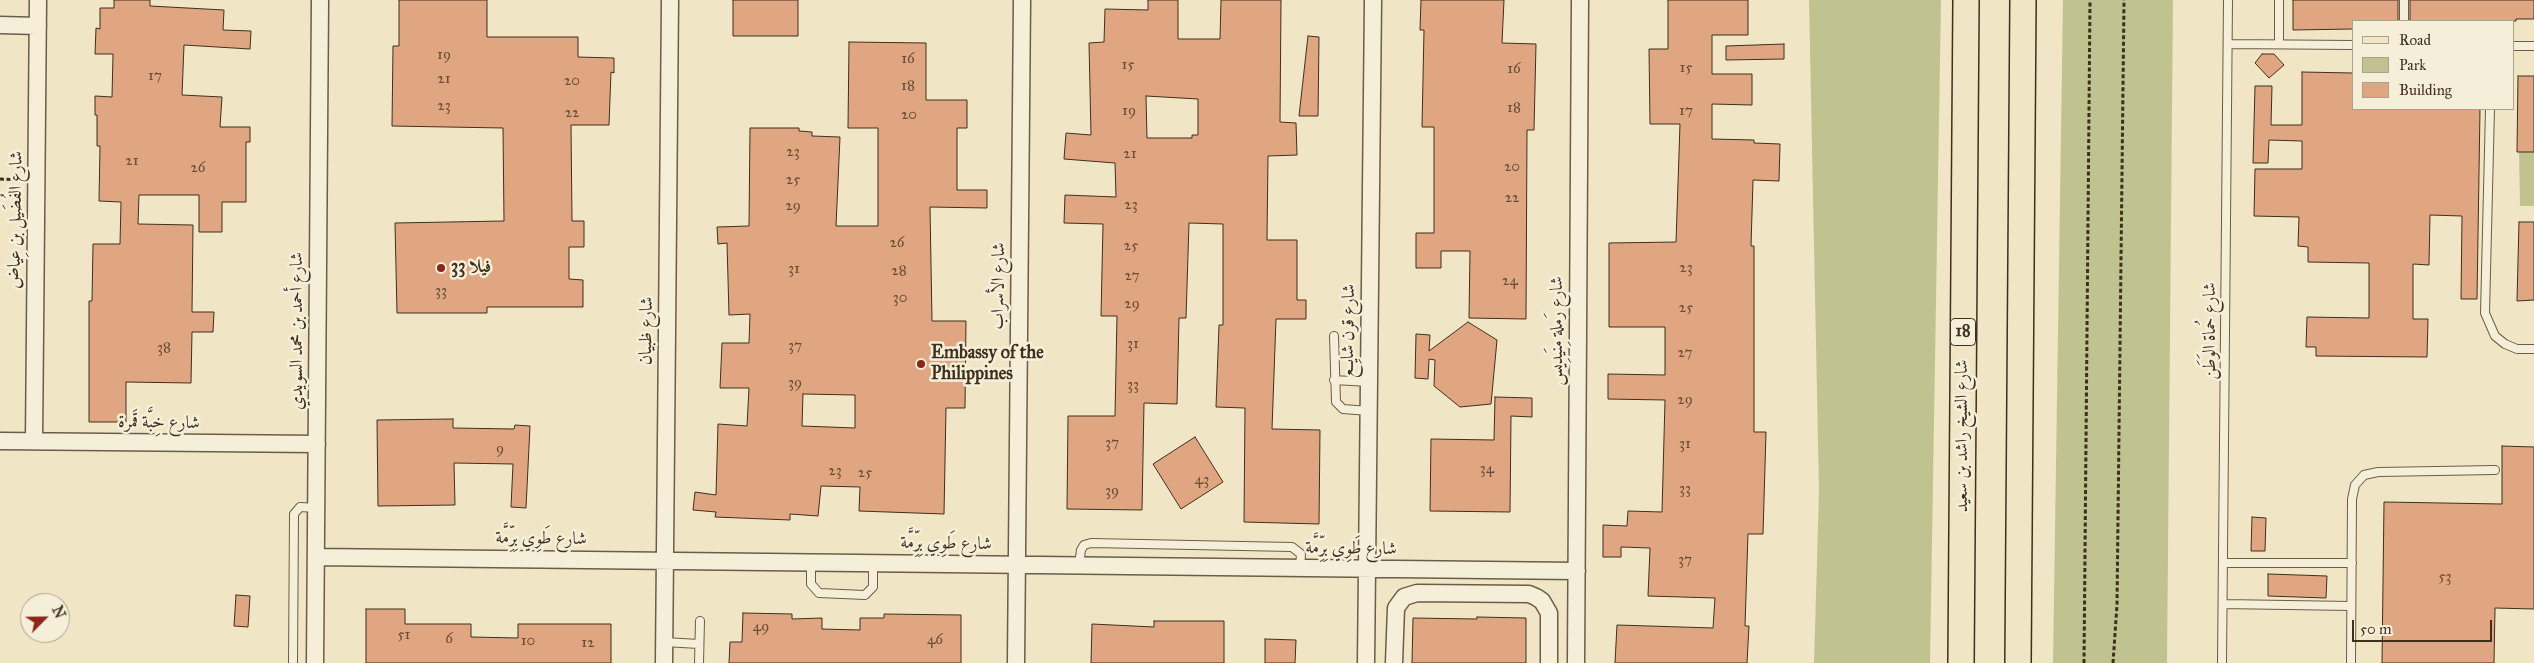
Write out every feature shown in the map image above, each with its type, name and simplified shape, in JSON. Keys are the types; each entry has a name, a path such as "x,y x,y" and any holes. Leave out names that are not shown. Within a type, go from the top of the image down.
{"main road":[{"name":"شارع الشيخ راشد بن سعيد","path":"1961,663 1966,0"},
{"path":"2018,663 2023,0"}],"street":[{"name":"شارع الفُضَيل بن عِياض","path":"34,441 38,0"},
{"name":"شارع أحمد بن محمد السويدي","path":"315,663 320,0"},
{"name":"شارع ظبيان","path":"664,663 670,0"},
{"name":"شارع الأسراب","path":"1016,663 1022,0"},
{"name":"شارع قرن شايِع","path":"1366,663 1373,0"},
{"name":"شارع رَملة مِنَيدِيس","path":"1576,663 1580,0"},
{"path":"0,25 38,26"},
{"name":"شارع خِبَّة قَمرة","path":"0,441 317,444"},
{"name":"شارع طَوِي بِرِّمَّة","path":"316,557 1577,571"},
{"path":"1474,570 1474,594"},
{"path":"1394,663 1394,614 1399,602 1404,597 1418,593 1529,594 1542,601 1550,613 1550,663"}],"lane":[{"name":"شارع حُماة الوَطَن","path":"2222,663 2228,0"},
{"path":"2279,0 2279,44"},
{"path":"2404,0 2404,20"},
{"path":"2228,44 2352,45"},
{"path":"2514,46 2534,46"},
{"path":"2490,110 2485,314 2495,336 2505,344 2517,348 2534,349"},
{"path":"1334,336 1334,398 1339,406 1348,410 1369,411"},
{"path":"1334,380 1369,382"},
{"path":"2351,663 2353,492 2355,485 2364,475 2378,472 2495,470"},
{"path":"293,663 294,514 300,507 316,508"},
{"path":"1079,566 1081,550 1084,544 1091,543 1292,547 1301,554 1300,568"},
{"path":"812,562 811,584 819,593 865,595 869,594 873,587 873,563"},
{"path":"2224,563 2352,563"},
{"path":"2223,604 2351,606"},
{"path":"699,663 700,621"},
{"path":"664,642 699,644"}],"path":[{"path":"2084,663 2090,0"},
{"path":"2112,663 2117,605 2124,0"}],"green space":[{"path":"1809,0 1941,0 1930,663 1814,663 1819,491"},
{"path":"2063,0 2173,0 2167,663 2053,663"},
{"path":"2519,152 2534,152 2534,206 2520,206"}],"building":[{"path":"114,0 150,0 150,6 224,10 223,30 251,31 250,49 184,45 182,95 222,97 220,127 250,127 250,142 246,142 246,202 222,202 222,232 199,232 199,195 139,195 138,224 193,225 192,312 214,312 213,332 192,332 191,383 126,382 126,422 89,422 89,301 92,301 93,244 120,244 121,202 99,201 100,146 97,146 97,115 95,115 95,96 112,97 113,54 95,54 96,28 100,29 100,8 114,8"},
{"path":"399,0 487,0 487,37 578,37 578,57 614,58 614,73 611,72 609,125 571,125 572,221 584,221 584,247 569,247 569,279 583,280 583,307 487,307 487,313 397,313 395,223 504,221 503,128 392,126 393,46 399,46"},
{"path":"733,0 798,0 798,36 733,36"},
{"path":"1148,0 1178,0 1178,39 1220,39 1221,0 1281,0 1280,122 1296,123 1297,155 1268,156 1267,240 1297,240 1297,300 1306,300 1306,319 1276,319 1272,429 1320,430 1319,524 1244,522 1245,408 1216,407 1219,325 1223,325 1223,224 1189,223 1186,318 1179,318 1177,404 1144,403 1142,510 1067,509 1068,416 1115,416 1117,316 1101,316 1103,224 1064,223 1065,195 1116,197 1115,163 1064,159 1066,133 1091,135 1089,43 1104,42 1105,9 1148,10","holes":["1146,96 1198,99 1198,135 1192,135 1192,138 1147,138"]},
{"path":"1421,0 1504,0 1502,43 1536,44 1534,130 1527,130 1526,319 1469,318 1470,251 1441,251 1441,268 1416,268 1416,233 1434,233 1434,127 1422,127 1424,30 1420,30"},
{"path":"1668,0 1748,0 1748,35 1712,35 1712,74 1752,74 1752,105 1712,104 1712,139 1754,140 1754,143 1780,144 1779,181 1753,180 1751,246 1754,246 1754,432 1766,432 1763,534 1748,534 1745,626 1749,626 1747,663 1615,663 1617,625 1713,628 1715,598 1648,596 1650,548 1621,547 1621,557 1603,557 1603,525 1627,526 1628,511 1662,512 1665,400 1608,399 1608,374 1665,375 1665,327 1609,327 1609,243 1676,242 1680,124 1650,124 1649,49 1668,49"},
{"path":"2293,0 2398,0 2398,20 2352,20 2352,29 2293,30"},
{"path":"2410,0 2534,0 2534,19 2516,19 2516,21 2410,20"},
{"path":"1308,36 1319,37 1318,116 1299,116"},
{"path":"849,42 926,43 926,100 967,100 967,128 957,128 957,190 987,190 987,208 930,207 932,321 966,321 965,408 946,408 944,514 859,511 860,487 821,486 818,516 790,514 790,520 715,517 716,512 693,510 695,492 716,495 718,424 747,426 749,388 720,388 722,343 749,343 750,314 729,315 727,243 718,244 717,227 749,226 750,128 799,128 799,131 812,132 812,136 840,137 836,226 878,226 878,128 848,128","holes":["803,394 855,395 855,428 802,426"]},
{"path":"1784,44 1784,59 1726,60 1726,46"},
{"path":"2262,54 2274,54 2284,65 2269,78 2255,63"},
{"path":"2302,72 2352,73 2352,110 2480,110 2477,299 2461,299 2462,216 2430,215 2429,265 2413,264 2413,319 2428,319 2427,357 2316,356 2316,347 2306,347 2307,317 2369,318 2369,263 2308,262 2308,247 2298,246 2299,217 2254,216 2255,169 2302,169 2302,141 2269,140 2268,163 2253,163 2255,86 2272,86 2271,125 2302,125"},
{"path":"2518,76 2534,76 2534,152 2517,152"},
{"path":"2519,222 2534,222 2534,300 2517,301"},
{"path":"1468,322 1497,340 1491,404 1460,407 1434,386 1435,360 1429,359 1428,379 1415,378 1416,334 1430,335 1429,351"},
{"path":"1495,397 1532,398 1532,417 1511,416 1510,512 1430,511 1431,439 1494,440"},
{"path":"453,419 453,428 514,429 515,425 530,426 526,508 511,507 513,464 454,463 455,505 378,506 377,420"},
{"path":"1195,437 1223,482 1181,509 1153,464"},
{"path":"2502,446 2534,447 2534,609 2495,608 2494,663 2382,663 2384,502 2502,504"},
{"path":"2252,517 2266,518 2265,551 2251,551"},
{"path":"2268,574 2327,576 2326,598 2268,596"},
{"path":"236,595 250,596 248,627 234,626"},
{"path":"366,609 405,609 405,624 471,624 471,637 518,638 518,624 611,624 611,663 366,663"},
{"path":"743,613 792,614 792,619 822,618 822,629 860,630 860,618 884,618 884,614 961,615 961,663 729,663 730,642 742,642"},
{"path":"1477,617 1526,618 1526,663 1412,663 1413,618 1477,619"},
{"path":"1154,621 1224,621 1224,663 1091,663 1092,624 1154,627"},
{"path":"1265,639 1296,640 1295,663 1265,663"}],"place":[{"name":"فيلا 33","path":"441,268"},
{"name":"Embassy of the Philippines","path":"921,364"}]}
